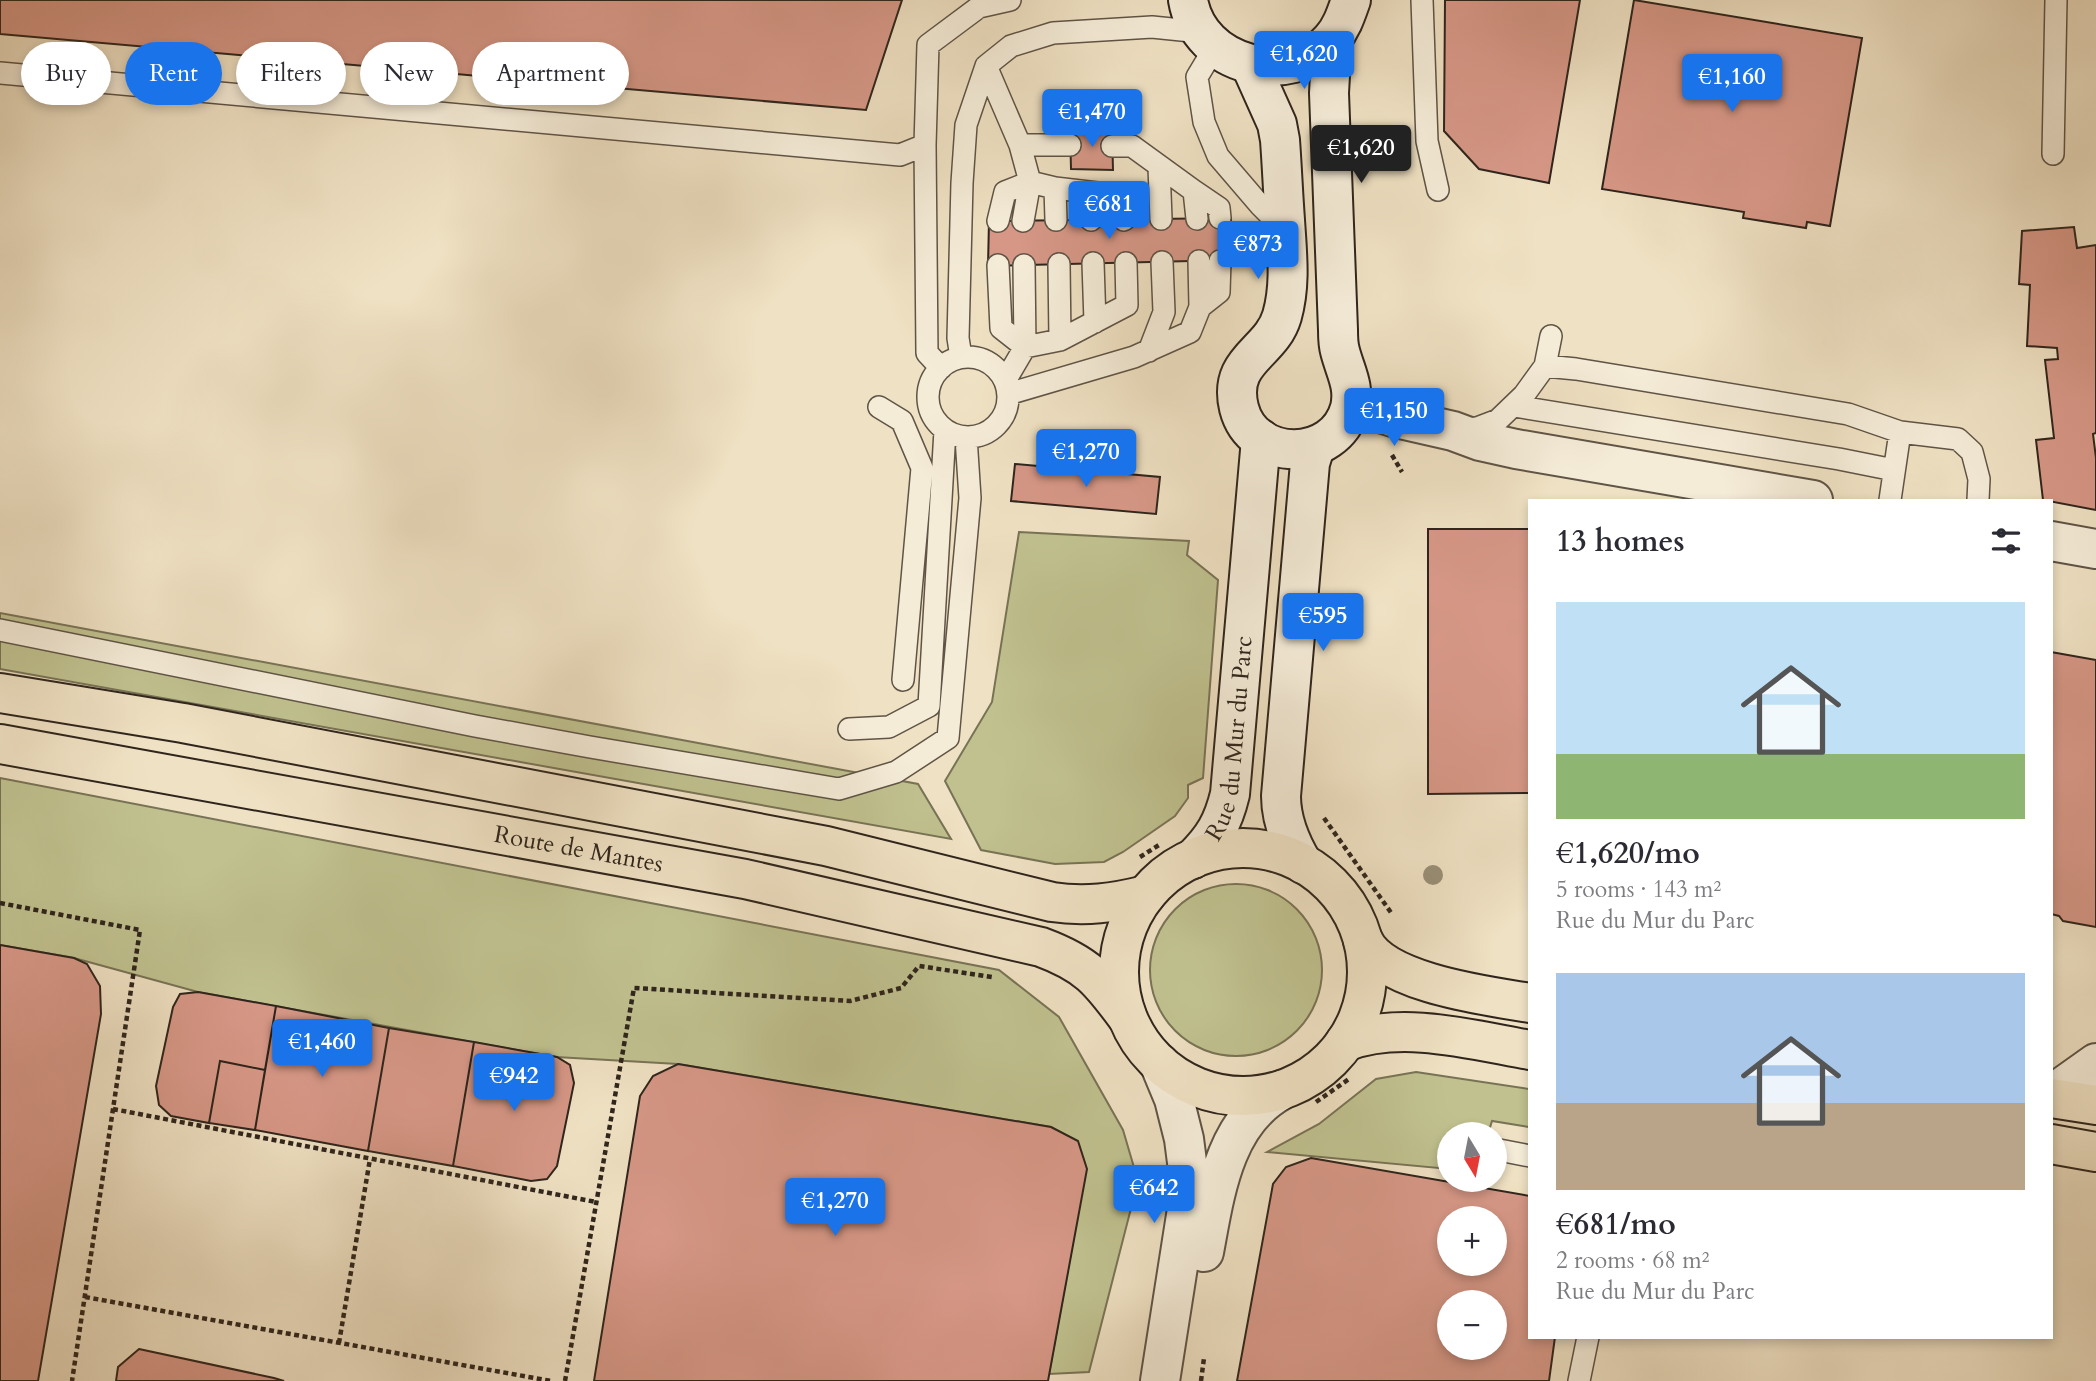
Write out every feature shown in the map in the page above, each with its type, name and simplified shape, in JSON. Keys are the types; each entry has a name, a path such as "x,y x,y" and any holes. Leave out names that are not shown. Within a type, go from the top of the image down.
{"main road":[{"name":"Route de Mantes","path":"0,693 183,723 826,846 1052,902 1106,904 1139,878"},
{"name":"Route de Mantes","path":"0,744 745,878 1041,947 1080,964 1111,994 1127,1017"},
{"path":"1348,1060 1324,1066 1311,1076 1294,1099 1217,1094 1171,1074 1140,1042 1127,1017 1120,989 1119,960 1139,878 1167,874 1179,850 1249,849 1277,853 1303,864 1326,881 1345,902 1367,949 1373,956 1406,974 1469,993 1528,1003"},
{"path":"1348,1060 1365,993 1367,967 1363,940"},
{"path":"1348,1060 1356,1038 1377,1034 1420,1033 1528,1050"},
{"path":"2053,1097 2096,1105"},
{"path":"2053,1144 2096,1152"}],"street":[{"path":"1202,26 1232,58 1251,65 1273,67 1294,63 1315,54 1332,39 1344,21 1351,0"},
{"path":"1251,65 1277,124 1280,140 1288,272 1287,298 1280,324 1272,337 1252,355 1244,367 1238,388 1239,406 1250,430 1261,439 1287,450 1300,450 1315,447 1328,440 1341,427 1351,404 1351,386 1340,350 1338,330 1329,105 1332,39"},
{"path":"1351,404 1516,449 1807,499"},
{"name":"Rue du Mur du Parc","path":"1179,850 1213,837 1222,822 1230,794 1261,439"},
{"path":"1303,864 1287,828 1281,796 1309,472 1315,447"},
{"path":"2053,541 2096,549"},
{"path":"1159,1063 1174,1099 1188,1170 1187,1209 1160,1381"},
{"path":"2053,1095 2096,1063"},
{"path":"1181,1381 1219,1176 1247,1120 1269,1097 1294,1099"}],"lane":[{"path":"940,368 927,353 925,145 928,45 979,7 1010,0"},
{"path":"1422,0 1427,141 1438,190"},
{"path":"2053,154 2056,0"},
{"path":"961,357 958,338 966,125 985,66 1011,46 1053,33 1202,26 1198,77 1204,122 1218,156 1285,230"},
{"path":"985,66 1020,145 1030,182 1023,221"},
{"path":"0,73 900,155 925,145"},
{"path":"1020,145 1070,145"},
{"path":"1112,146 1132,146 1219,208 1220,218"},
{"path":"1159,167 1161,219"},
{"path":"998,221 1005,192 1030,182 1055,188 1124,196 1124,220"},
{"path":"1055,188 1056,220"},
{"path":"1194,191 1197,219"},
{"path":"1090,192 1091,220"},
{"path":"1007,388 1134,358 1190,332 1200,307 1209,261"},
{"path":"1149,351 1164,312 1162,262"},
{"path":"1093,263 1094,322"},
{"path":"998,265 1001,328 1025,346 1060,340 1128,305 1126,263"},
{"path":"1059,264 1060,340"},
{"path":"1007,388 998,370 987,362 974,357 961,357 940,368 932,378 928,404 937,424 966,438 992,430 1001,420 1007,408 1007,388 1025,346 1024,265"},
{"path":"1453,431 1477,428 1498,420 1514,406 1545,366 1551,336"},
{"path":"1545,366 1848,414 1900,432 1958,439 1972,452 1979,479 1978,499"},
{"path":"1514,406 1894,470"},
{"path":"879,407 902,421 922,468 903,680"},
{"path":"849,729 889,727 929,706 945,430"},
{"path":"1890,499 1900,432"},
{"path":"0,630 475,726 839,789 896,772 948,738 970,498 966,438"},
{"path":"1507,1152 1528,1156"},
{"path":"1579,1381 1588,1339"}],"path":[{"path":"1391,454 1402,472"},
{"path":"1317,808 1399,924"},
{"path":"1139,878 1179,850"},
{"path":"0,903 140,929 72,1381"},
{"path":"565,1381 634,988 850,1001 901,988 919,966 996,977"},
{"path":"1294,1099 1348,1060"},
{"path":"113,1109 596,1202"},
{"path":"339,1343 370,1159"},
{"path":"85,1297 551,1381"}],"green space":[{"path":"1019,532 1189,541 1187,555 1218,580 1203,778 1188,785 1188,798 1175,816 1104,862 1055,864 981,850 945,781 992,702"},
{"path":"0,613 918,784 951,839 0,669"},
{"path":"0,778 999,970 1059,1017 1123,1130 1138,1181 1089,1372 1049,1374 1086,1170 1077,1141 1051,1127 678,1064 556,1057 198,992 74,958 0,945"},
{"path":"1236,884 1269,891 1296,910 1315,937 1322,970 1315,1003 1296,1030 1269,1049 1236,1056 1203,1049 1176,1030 1157,1003 1150,970 1157,937 1176,910 1203,891"},
{"path":"1416,1072 1528,1089 1528,1127 1492,1121 1437,1122 1437,1168 1267,1152 1319,1124 1376,1079"}],"building":[{"path":"0,0 902,0 866,110 629,89 629,42 472,42 472,75 458,74 458,42 360,42 360,66 346,64 346,42 236,42 236,55 222,53 222,42 125,42 125,45 0,34"},
{"path":"1445,0 1580,0 1549,183 1479,169 1444,131"},
{"path":"1634,0 1862,38 1830,226 1807,222 1806,228 1743,218 1744,212 1602,189"},
{"path":"1070,128 1112,129 1113,170 1071,169"},
{"path":"1231,218 1232,260 988,266 989,221"},
{"path":"2074,227 2077,248 2096,245 2096,433 2093,434 2096,510 2043,499 2036,440 2054,438 2045,360 2058,359 2057,348 2027,346 2030,285 2019,284 2022,231"},
{"path":"1015,464 1160,477 1156,514 1011,501"},
{"path":"1428,529 1528,529 1528,793 1428,794"},
{"path":"2053,652 2096,660 2096,927 2063,921 2053,914"},
{"path":"0,945 74,958 87,964 100,986 101,1014 38,1381 0,1381"},
{"path":"198,992 276,1006 265,1070 220,1061 209,1123 171,1116 159,1105 156,1086 173,1007 180,994"},
{"path":"276,1006 389,1028 368,1151 255,1130"},
{"path":"389,1028 474,1042 453,1166 368,1151"},
{"path":"474,1042 557,1057 570,1065 574,1083 557,1166 547,1179 531,1181 453,1166"},
{"path":"220,1061 265,1070 255,1130 209,1123"},
{"path":"678,1064 1051,1127 1078,1141 1087,1169 1048,1381 594,1381 640,1096 653,1076"},
{"path":"1311,1158 1437,1180 1437,1192 1507,1192 1528,1196 1528,1339 1555,1339 1549,1381 1237,1381 1273,1184 1286,1167"},
{"path":"139,1349 284,1381 116,1381 118,1367"}]}
